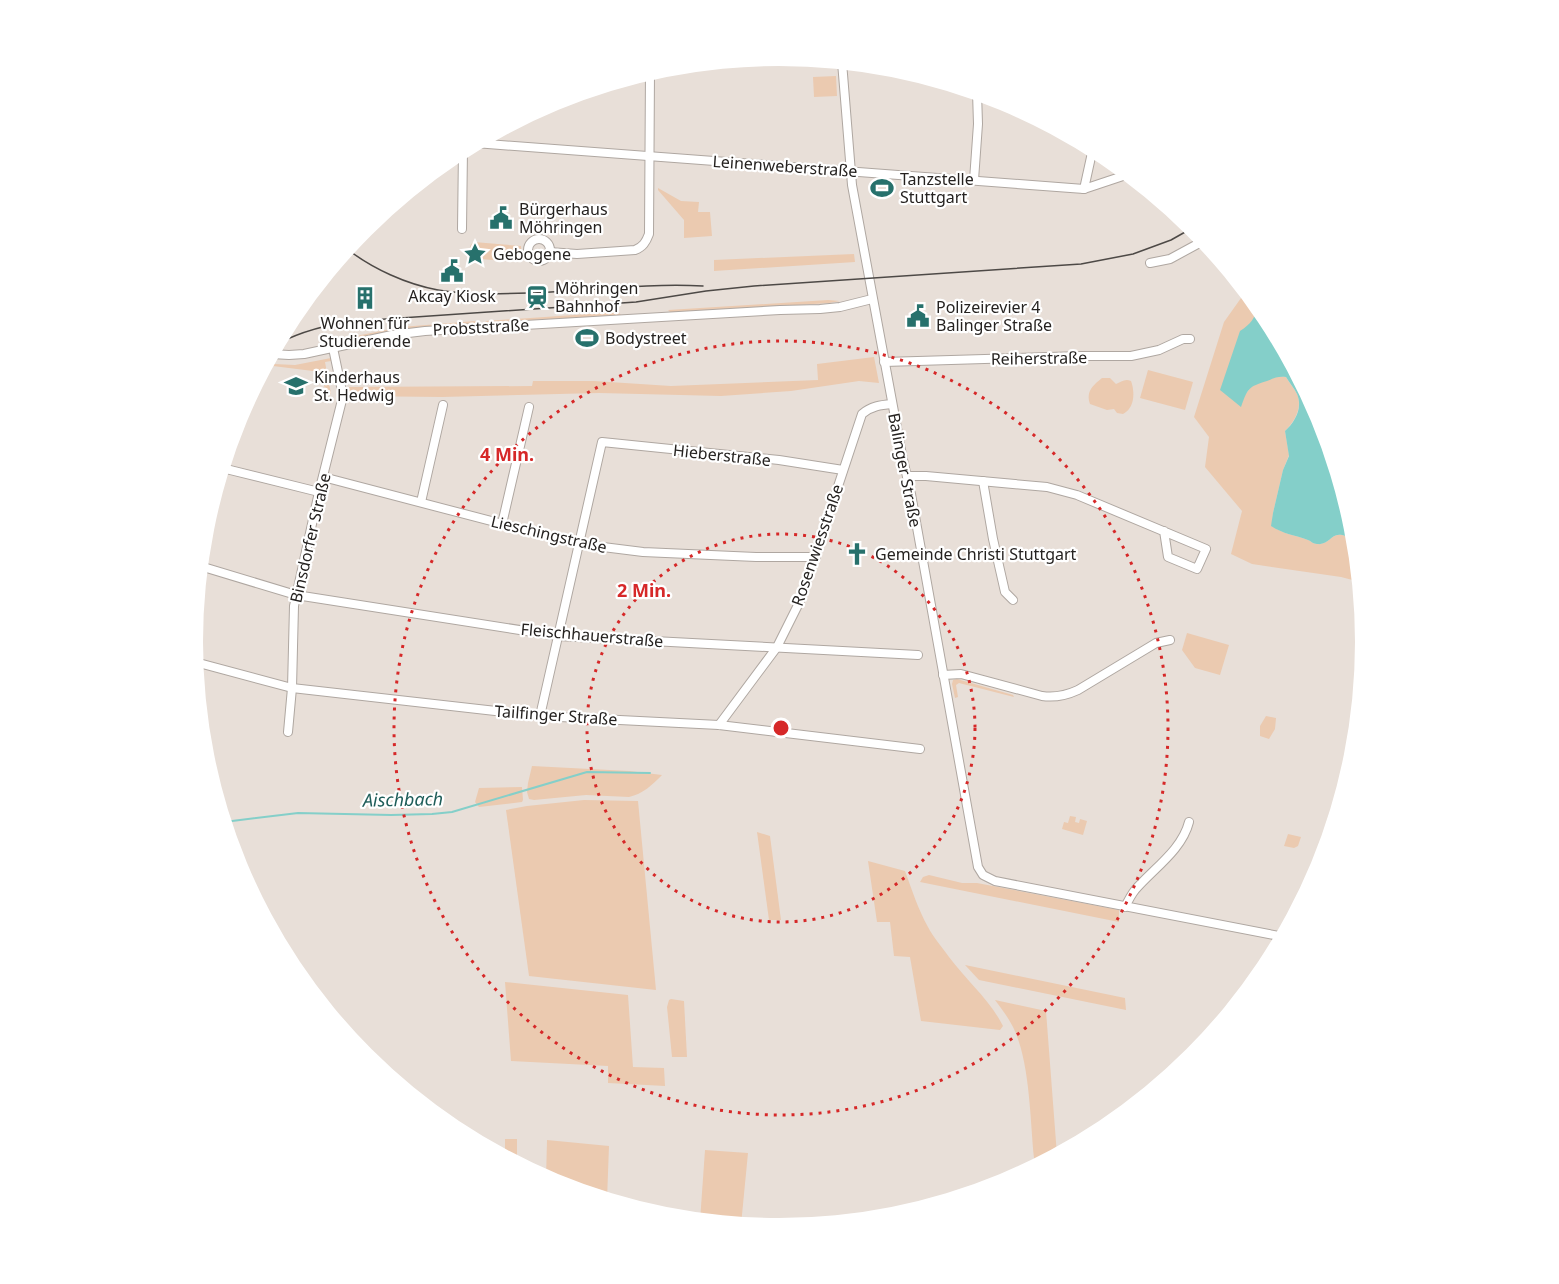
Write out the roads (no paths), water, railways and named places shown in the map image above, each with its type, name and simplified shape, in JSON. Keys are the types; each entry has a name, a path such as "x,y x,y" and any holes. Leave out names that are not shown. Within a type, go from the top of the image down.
{"street":[{"name":"Balinger Straße","path":"843,70 850,170 978,867 983,875 995,881 1125,907"},
{"path":"549,252 577,254 634,250 644,244 649,234 650,81"},
{"path":"974,180 977,102"},
{"name":"Leinenweberstraße","path":"490,144 1084,189 1119,177"},
{"path":"1084,189 1091,157"},
{"path":"462,229 463,161"},
{"path":"1150,263 1170,259 1196,245"},
{"name":"Probststraße","path":"281,354 304,354 392,335 425,331 820,309 840,307 872,299"},
{"name":"Reiherstraße","path":"884,362 1131,356 1159,350 1184,339 1190,339"},
{"name":"Binsdorfer Straße","path":"288,732 292,688 294,606 343,396 333,348"},
{"name":"Rosenwiesstraße","path":"719,725 777,647 800,601 862,414 877,406 892,404"},
{"path":"421,502 443,405"},
{"path":"502,524 530,407"},
{"name":"Hieberstraße","path":"579,544 602,442 779,460 843,470"},
{"path":"230,470 319,492"},
{"path":"907,476 1047,487 1077,495 1164,531 1206,549 1197,569 1168,556 1164,531"},
{"name":"Lieschingstraße","path":"323,477 579,544 643,552 756,557 816,556"},
{"path":"983,481 1005,592 1013,600"},
{"path":"540,716 579,544"},
{"name":"Fleischhauerstraße","path":"208,568 296,595 558,636 918,655"},
{"path":"943,675 962,674 1055,698 1078,690 1156,643 1170,640"},
{"name":"Tailfinger Straße","path":"204,664 292,688 540,716 719,725 920,749"},
{"path":"1189,822 1186,834 1134,892 1125,907 1275,935"}],"water":[{"path":"1254,316 1278,354 1312,422 1336,493 1345,536 1336,535 1322,544 1316,544 1271,526 1283,470 1289,456 1285,431 1297,414 1299,399 1286,377 1274,378 1252,387 1247,392 1241,407 1220,390 1240,331"}],"waterway":[{"name":"Aischbach","path":"232,821 298,813 391,815 452,812 587,772 650,773"}],"tram line":[{"path":"292,337 336,324 357,321 636,302 754,286 1081,264 1133,254 1184,232"},
{"path":"354,254 402,280 449,292 506,294 638,286 703,286"}],"place":[{"name":"Tanzstelle Stuttgart","path":"882,188"},
{"name":"Bürgerhaus Möhringen","path":"501,218"},
{"name":"Gebogene","path":"475,254"},
{"name":"Akcay Kiosk","path":"452,271"},
{"name":"Möhringen Bahnhof","path":"537,297"},
{"name":"Wohnen für Studierende","path":"365,298"},
{"name":"Polizeirevier 4 Balinger Straße","path":"918,316"},
{"name":"Bodystreet","path":"587,338"},
{"name":"Kinderhaus St. Hedwig","path":"296,386"},
{"name":"Gemeinde Christi Stuttgart","path":"857,554"}]}
